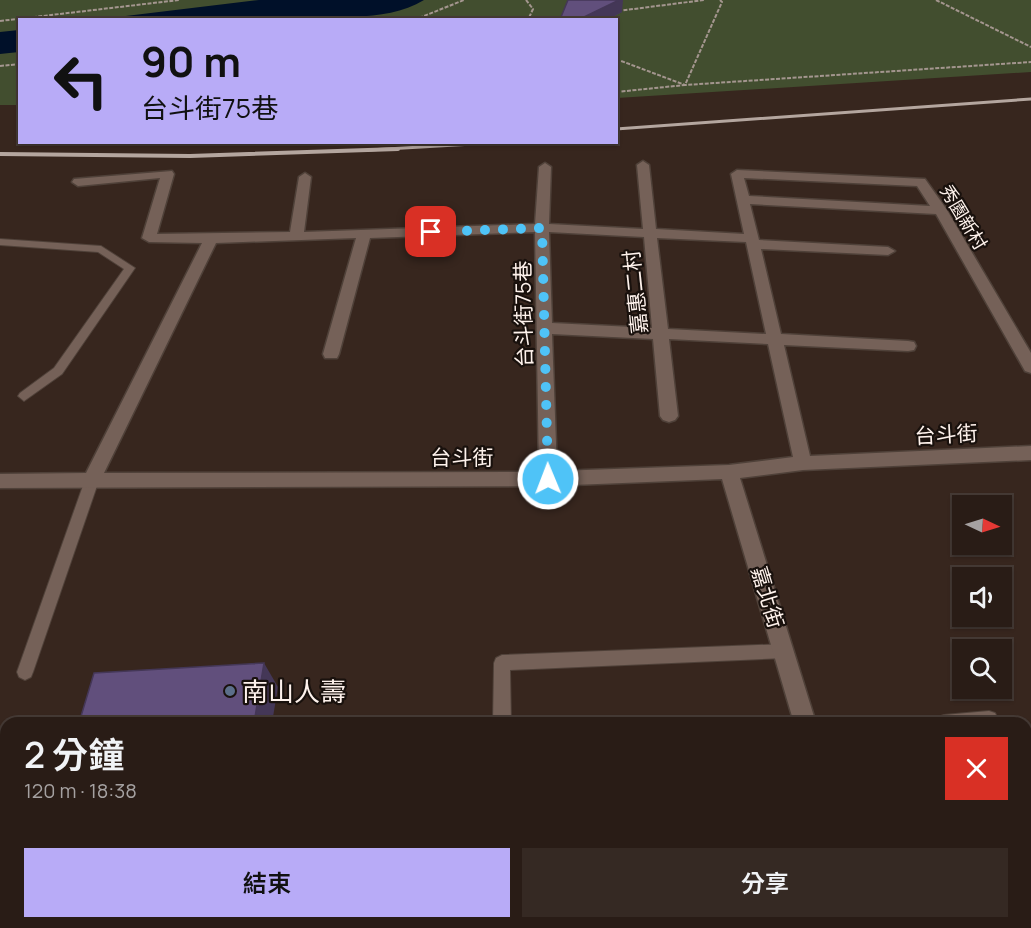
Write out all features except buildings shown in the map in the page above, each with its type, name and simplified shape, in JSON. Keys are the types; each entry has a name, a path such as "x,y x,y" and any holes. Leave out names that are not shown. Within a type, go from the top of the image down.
{"street":[{"name":"嘉惠二村","path":"643,165 669,416"},
{"name":"台斗街75巷","path":"545,167 542,228 548,479"},
{"path":"78,182 168,174 149,238 296,237 542,228 888,250"},
{"name":"秀園新村","path":"743,200 737,174 921,182 940,210 1031,367"},
{"path":"296,237 305,177"},
{"path":"803,463 743,200 940,210"},
{"path":"331,354 364,234"},
{"path":"92,480 211,239"},
{"path":"545,328 908,346"},
{"name":"台斗街","path":"0,481 548,479 729,472 803,463 1031,453"},
{"name":"嘉北街","path":"729,472 803,717"}],"lane":[{"path":"0,242 101,249 130,268 58,371 24,396"},
{"path":"25,672 92,480"},
{"path":"502,717 502,663 785,651"}],"path":[{"path":"26,18 179,0"},
{"path":"419,18 464,0"},
{"path":"526,0 533,9 529,18"},
{"path":"617,11 704,0"},
{"path":"685,85 722,2 720,0"},
{"path":"936,0 1031,47"},
{"path":"0,21 18,19"},
{"path":"618,60 685,85"},
{"path":"618,92 685,85 1031,62"},
{"path":"0,66 18,64"}],"green space":[{"path":"0,0 1031,0 1031,72 618,98 618,18 18,18 18,105 0,105"}],"water":[{"path":"259,0 424,0 391,13 354,17 109,18"},
{"path":"18,30 18,52 0,54 0,32"}],"railway":[{"path":"618,129 1031,99"},
{"path":"370,150 473,144"},
{"path":"370,150 398,149"},
{"path":"0,154 190,156 370,150"}],"place":[{"name":"南山人壽","path":"230,691"}],"route":[{"path":"431,232 542,228 548,479"}]}
